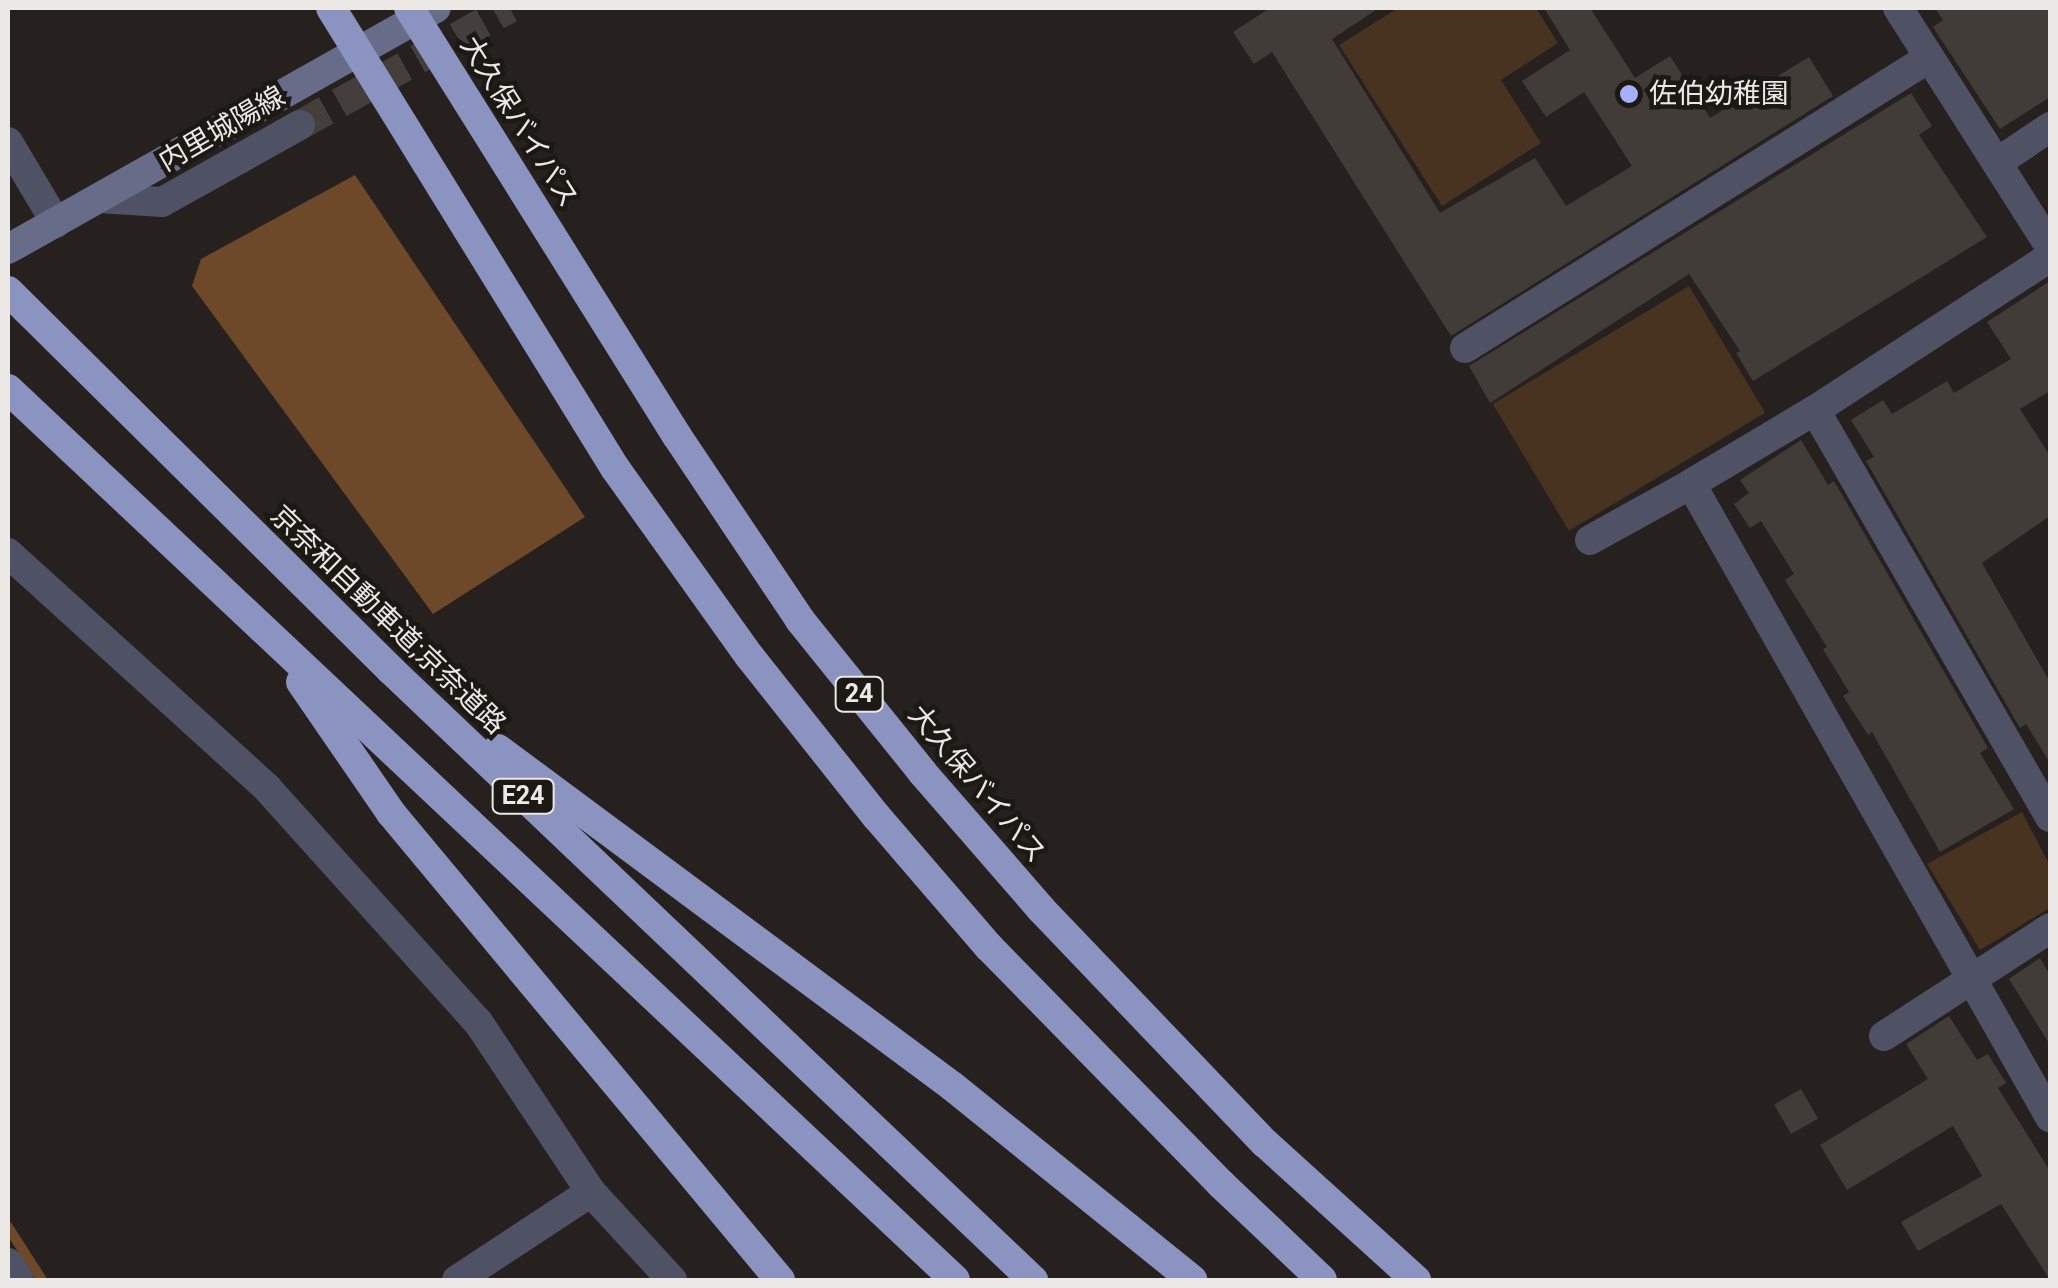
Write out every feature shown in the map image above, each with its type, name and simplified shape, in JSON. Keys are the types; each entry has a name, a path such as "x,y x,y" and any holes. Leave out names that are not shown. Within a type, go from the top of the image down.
{"highway":[{"name":"24","path":"331,8 615,468 750,657 877,817 989,947 1221,1184 1322,1280"},
{"name":"大久保バイパス","path":"420,11 677,436 800,620 922,772 1041,909 1265,1143 1416,1280"},
{"name":"京奈和自動車道;京奈道路","path":"14,298 390,670 1032,1280"},
{"name":"E24","path":"8,389 956,1280"},
{"path":"269,634 391,812 780,1280"},
{"path":"390,670 952,1086 1192,1280"}],"main road":[{"name":"内里城陽線","path":"8,249 358,52 420,11"}],"street":[{"path":"1898,8 2050,247"},
{"path":"1465,348 1929,58"},
{"path":"100,198 162,202 300,126"},
{"path":"1998,162 2050,128"},
{"path":"8,142 56,222"},
{"path":"1590,540 1815,410 2050,256"},
{"path":"1815,410 2050,817"},
{"path":"1691,484 1975,978 2050,1117"},
{"path":"8,553 267,788 478,1022 592,1192 672,1280"},
{"path":"1884,1036 2050,928"},
{"path":"458,1280 592,1192"},
{"path":"8,1263 19,1280"}],"shaded area":[{"path":"1398,8 1536,8 1558,43 1501,80 1541,143 1442,206 1339,45"},
{"path":"355,175 585,517 433,614 192,286 201,259"},
{"path":"1689,286 1765,413 1569,531 1493,404"},
{"path":"2022,812 2050,866 2050,908 1980,950 1927,864"}],"building":[{"path":"1270,8 1379,8 1332,39 1440,213 1535,158 1566,206 1632,166 1584,92 1546,117 1522,81 1570,50 1544,8 1590,8 1635,78 1670,56 1710,118 1809,57 1833,96 1451,336 1272,52 1254,64 1233,32"},
{"path":"1935,8 2050,8 2050,97 2000,129 1933,27 1943,20"},
{"path":"1911,93 1932,126 1919,135 1987,237 1753,381 1736,353 1740,351 1689,274 1490,403 1469,366"},
{"path":"2050,281 2050,391 2020,409 2050,456 2050,516 1982,563 2050,682 2050,763 2026,724 2020,728 1866,461 1874,457 1851,420 1883,400 1892,414 1947,381 1954,393 2011,359 1987,322"},
{"path":"1801,440 1828,485 1834,481 1988,748 1980,753 2014,809 1940,852 1872,732 1868,735 1843,696 1849,692 1823,649 1827,647 1785,580 1794,574 1761,521 1750,528 1734,504 1749,493 1740,480"},
{"path":"2040,958 2050,975 2050,1045 2009,979"},
{"path":"1949,1016 1977,1060 1988,1054 2006,1083 1998,1088 2050,1171 2050,1280 2001,1204 1918,1251 1901,1222 1982,1176 1953,1126 1847,1190 1820,1145 1928,1079 1906,1044"},
{"path":"1801,1089 1818,1118 1791,1134 1774,1104"}],"waterway":[{"path":"8,1227 42,1280"}],"tunnel":[{"path":"300,125 509,8"}],"place":[{"name":"佐伯幼稚園","path":"1629,94"}]}
